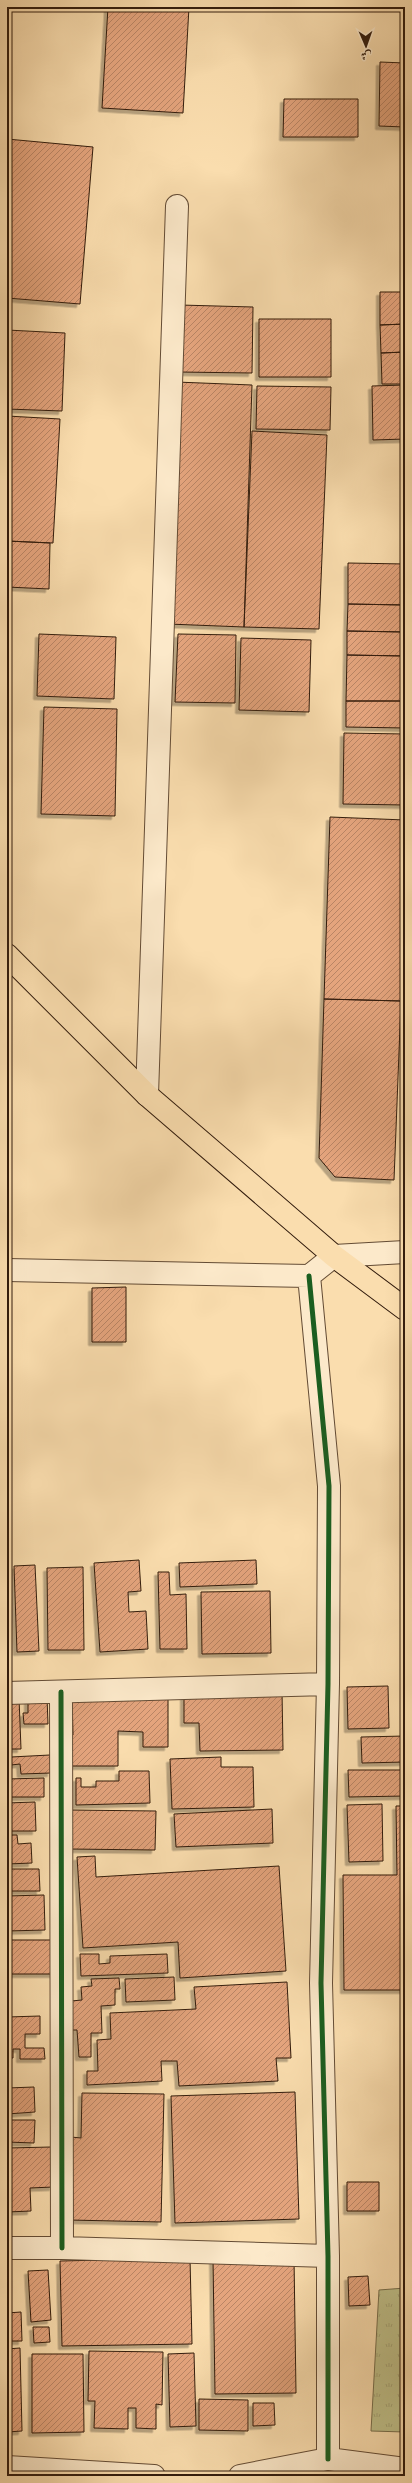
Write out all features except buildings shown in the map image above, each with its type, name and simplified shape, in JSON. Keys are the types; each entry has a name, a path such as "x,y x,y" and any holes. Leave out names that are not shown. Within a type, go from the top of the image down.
{"main road":[{"path":"7,955 147,1095 334,1256 405,1309"}],"street":[{"path":"147,1095 177,206"},
{"path":"7,1270 309,1276 334,1256 405,1252"},
{"path":"309,1276 330,1486 322,1983 328,2256 328,2458"},
{"path":"7,1693 328,1684"},
{"path":"61,1692 62,2248"},
{"path":"7,2248 62,2248 328,2256"},
{"path":"240,2476 328,2458 405,2469"},
{"path":"15,2470 154,2476"}],"green space":[{"path":"405,2288 405,2432 371,2431 379,2290"}],"cycle path":[{"path":"309,1276 329,1486 328,1684 321,1983 328,2256 328,2459"},
{"path":"61,1692 62,2248"}]}
